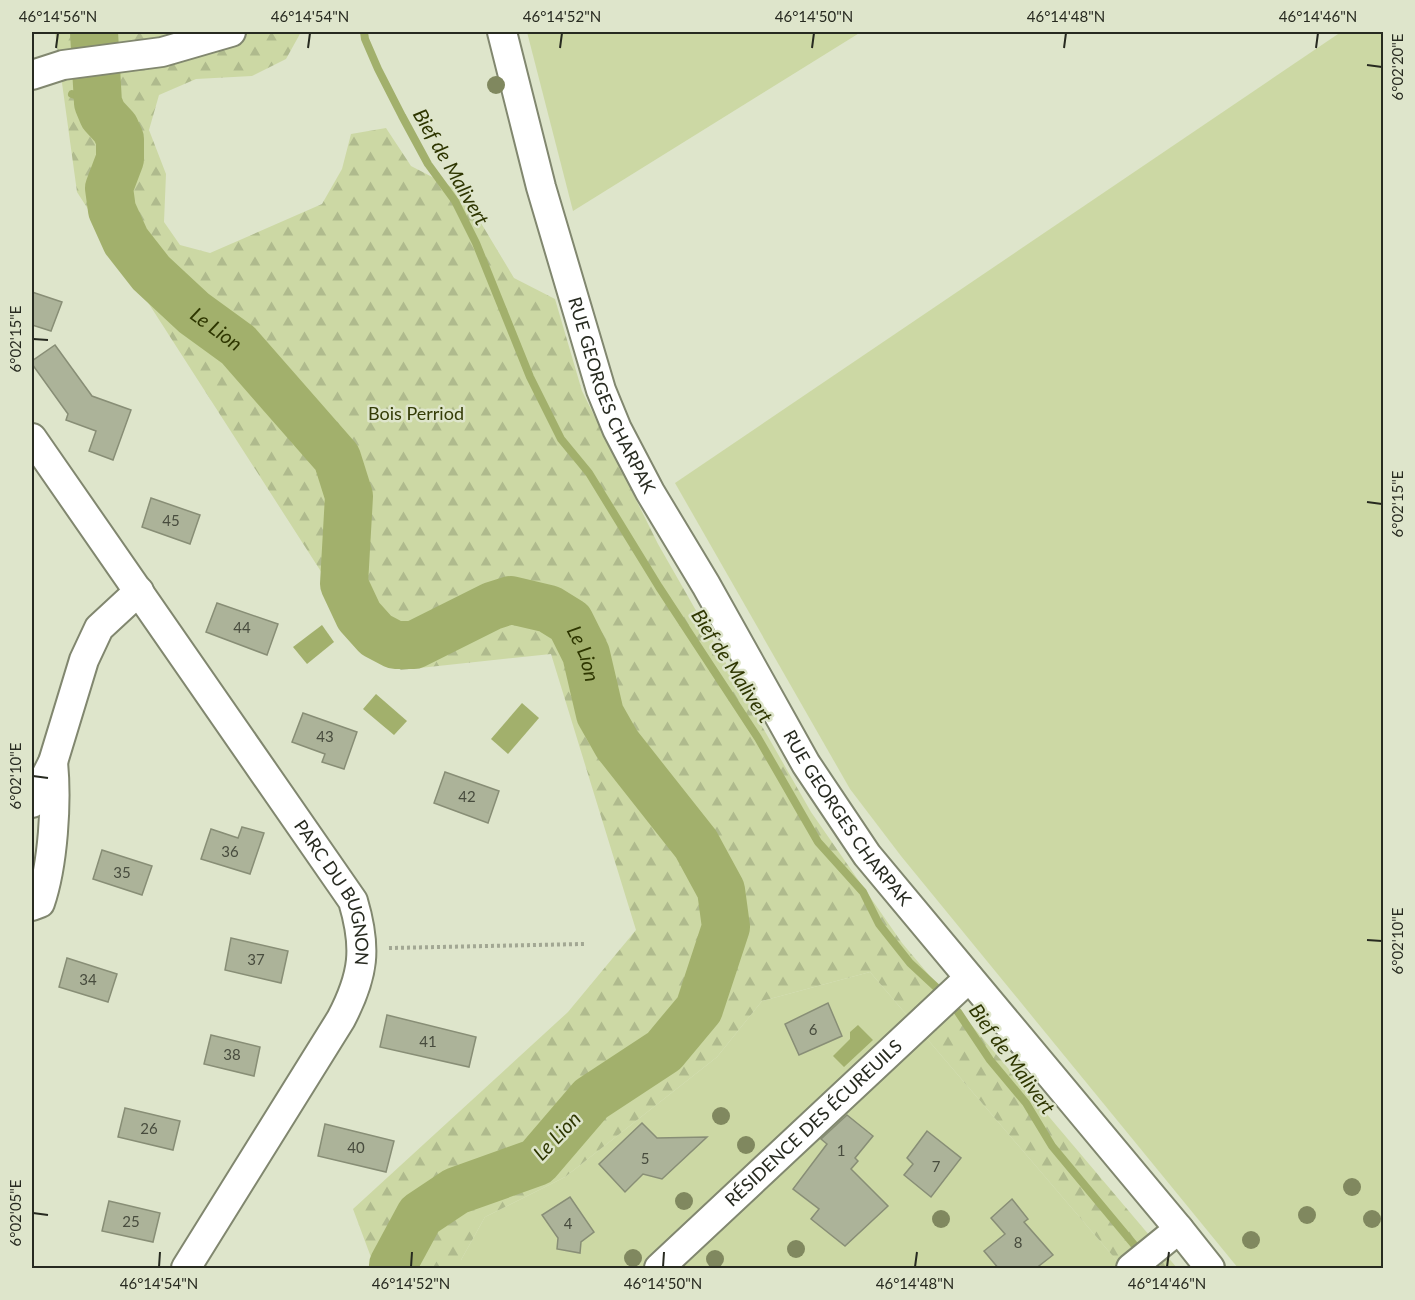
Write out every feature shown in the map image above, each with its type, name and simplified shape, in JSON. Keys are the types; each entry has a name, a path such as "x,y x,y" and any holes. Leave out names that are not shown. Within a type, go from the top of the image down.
{"street":[{"path":"32,75 63,65 162,52 231,32"},
{"name":"RUE GEORGES CHARPAK","path":"502,32 566,272 601,390 617,429 650,492 828,799 867,855 954,992 1152,1252 1209,1269"},
{"name":"PARC DU BUGNON","path":"32,438 353,901 361,927 363,948 361,972 341,1018 186,1269"},
{"path":"32,803 53,762 84,660 99,628 139,591"},
{"path":"32,906 40,903 46,886 56,790 53,762"},
{"name":"RÉSIDENCE DES ÉCUREUILS","path":"659,1269 954,992"}],"path":[{"path":"363,948 584,944"}],"green space":[{"name":"Bois Perriod","path":"55,32 301,32 286,59 252,76 196,79 159,95 149,130 166,174 164,222 180,245 210,253 322,204 342,169 351,134 386,128 411,166 463,193 514,278 555,299 582,391 658,544 811,812 902,943 1177,1268 1123,1268 870,972 762,1001 717,1057 565,1177 485,1217 461,1260 461,1268 375,1268 353,1209 568,1012 636,930 551,654 401,670 367,647 351,624 338,598 77,192"},
{"path":"527,32 861,32 573,211"},
{"path":"1341,32 1384,32 1383,1268 1238,1268 901,856 850,789 675,483"},
{"path":"870,972 1123,1268 461,1268 461,1260 485,1217 565,1177 717,1057 762,1001"}],"shaded area":[{"path":"322,625 334,642 307,664 293,647"},
{"path":"376,694 407,721 394,735 363,709"},
{"path":"522,703 539,718 508,754 491,739"},
{"path":"858,1025 873,1040 844,1067 833,1056 850,1039 850,1032"}],"building":[{"path":"32,292 62,302 51,331 32,325"},
{"path":"55,345 92,396 131,410 113,460 89,451 96,431 66,420 68,414 32,364 32,361"},
{"path":"151,498 200,515 190,544 142,527"},
{"path":"217,603 278,624 267,655 206,632"},
{"path":"303,713 357,732 344,769 322,762 325,754 292,742"},
{"path":"445,772 499,791 488,823 434,803"},
{"path":"242,827 264,833 250,874 201,859 211,829 238,838"},
{"path":"102,850 152,866 142,895 93,879"},
{"path":"231,938 288,951 281,983 225,970"},
{"path":"67,958 117,974 108,1002 59,987"},
{"path":"828,1003 842,1036 799,1055 785,1024"},
{"path":"387,1015 476,1037 469,1067 380,1047"},
{"path":"211,1035 260,1047 254,1076 204,1064"},
{"path":"125,1108 180,1121 173,1150 118,1137"},
{"path":"847,1115 873,1136 855,1158 858,1161 851,1169 888,1206 845,1246 811,1219 819,1209 793,1189 827,1144 821,1139"},
{"path":"642,1123 657,1138 707,1137 662,1179 643,1174 625,1192 599,1164"},
{"path":"325,1124 394,1141 386,1172 318,1156"},
{"path":"927,1131 961,1158 931,1197 904,1175 913,1164 907,1158"},
{"path":"570,1197 594,1232 581,1242 580,1253 557,1249 558,1238 542,1215"},
{"path":"1012,1199 1028,1219 1024,1222 1053,1255 1035,1269 999,1269 984,1251 1005,1234 991,1218"},
{"path":"109,1201 160,1213 153,1242 102,1231"}],"waterway":[{"name":"Le Lion","path":"94,32 98,103 103,115 115,128 120,139 120,159 109,188 112,210 126,241 151,273 194,313 238,345 337,458 349,496 344,584 359,616 376,635 395,645 414,645 492,606 511,600 549,609 570,622 586,654 600,714 617,744 696,844 721,890 726,927 699,1009 664,1051 591,1099 537,1162 456,1191 420,1215 393,1268"},
{"name":"Bief de Malivert","path":"364,32 378,69 402,116 428,164 455,201 476,243 530,377 561,439 589,473 659,587 758,738 818,842 863,892 879,924 910,963 938,989 958,1012 990,1060 1026,1103 1052,1146 1141,1253"},
{"path":"72,94 98,103"}]}
